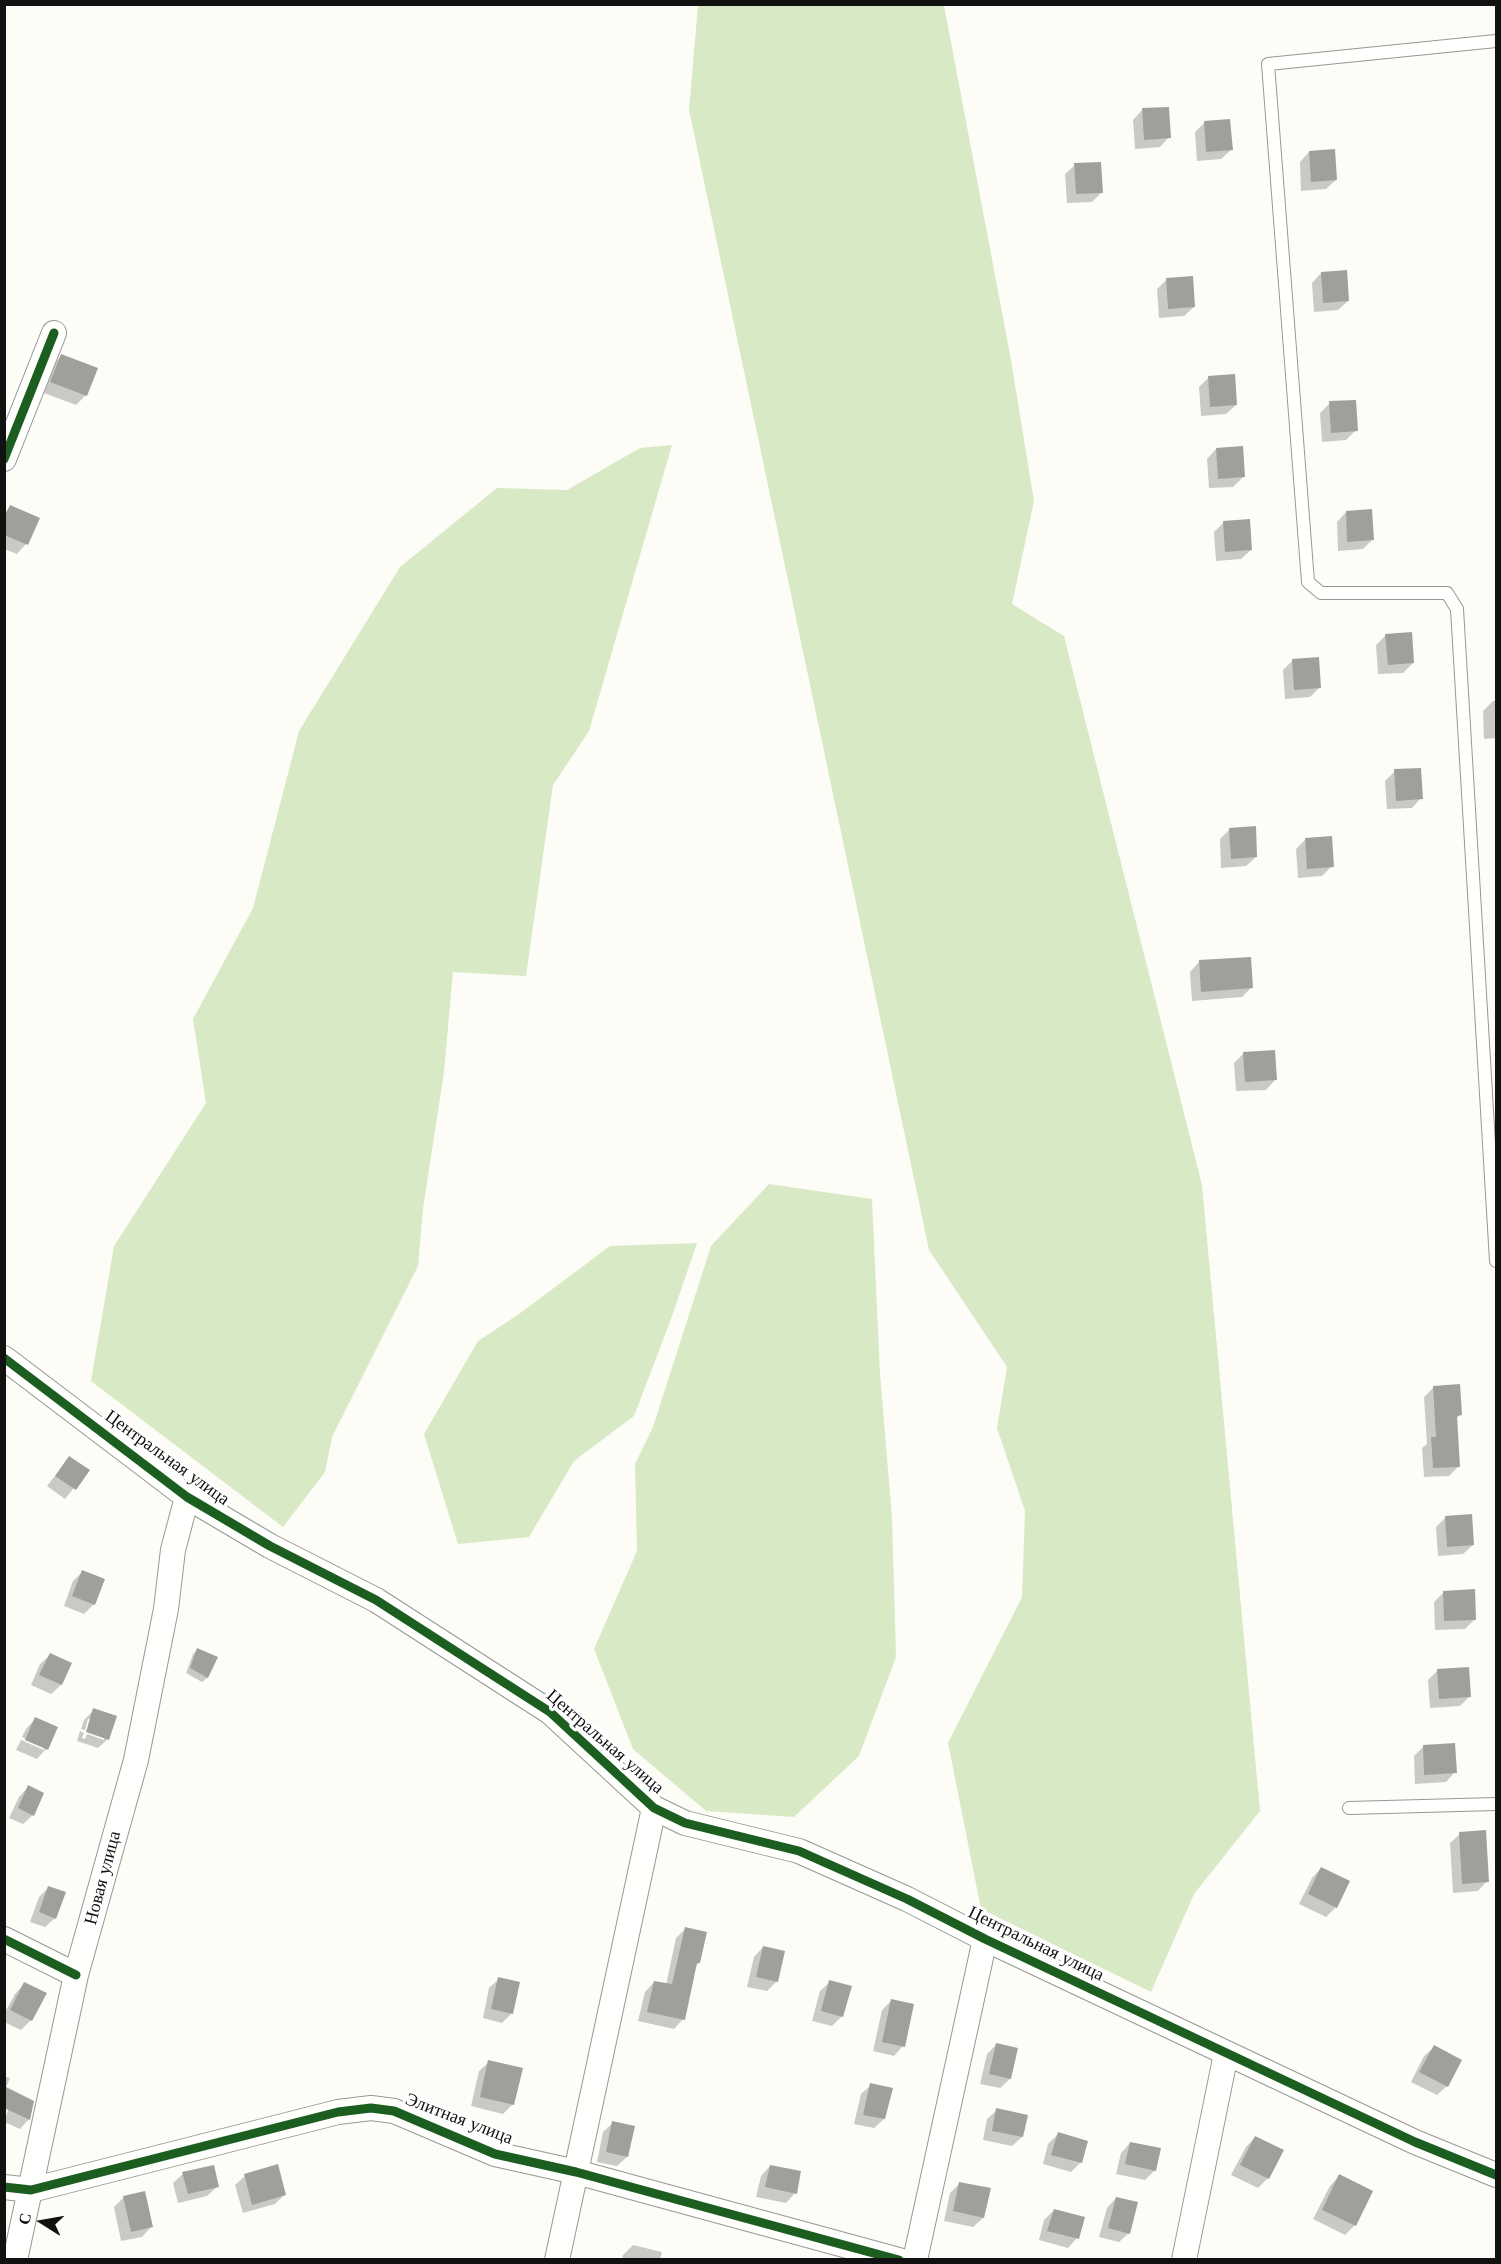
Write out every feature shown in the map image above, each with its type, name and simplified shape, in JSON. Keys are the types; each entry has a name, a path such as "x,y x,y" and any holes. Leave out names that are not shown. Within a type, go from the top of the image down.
{"street":[{"path":"4,459 54,333"},
{"name":"Центральная улица","path":"4,1358 187,1497 270,1546 376,1600 550,1712 654,1808 685,1823 799,1851 907,1899 985,1939 1415,2142 1497,2175"},
{"name":"Новая улица","path":"15,2259 76,1976 136,1760 166,1609 173,1551 187,1497"},
{"path":"557,2259 654,1808"},
{"path":"4,1939 76,1976"},
{"path":"915,2259 985,1939"},
{"path":"1184,2259 1226,2054"},
{"name":"Элитная улица","path":"4,2187 31,2190 338,2112 372,2108 394,2111 495,2154 576,2172 899,2259"}],"lane":[{"path":"1497,41 1268,64 1308,582 1322,593 1447,593 1457,609 1497,1261"},
{"path":"1349,1808 1497,1804"}],"green space":[{"path":"698,5 944,5 1011,360 1034,501 1012,604 1064,636 1202,1185 1260,1811 1194,1894 1151,1992 981,1909 948,1743 1022,1597 1025,1511 997,1428 1007,1367 929,1250 689,110"},
{"path":"672,445 589,731 553,785 526,976 453,972 444,1072 423,1209 418,1266 332,1437 325,1472 283,1527 91,1381 114,1246 206,1103 193,1019 253,908 299,731 400,567 497,488 567,490 640,448"},
{"path":"769,1184 872,1199 880,1374 892,1518 896,1657 859,1756 794,1817 706,1811 633,1749 594,1649 637,1551 635,1464 653,1427 711,1246"},
{"path":"697,1243 634,1416 574,1461 529,1537 458,1544 424,1434 478,1341 519,1314 610,1246"}],"building":[{"path":"1169,107 1171,138 1144,140 1142,108"},
{"path":"1230,119 1233,150 1206,152 1204,121"},
{"path":"1335,149 1337,180 1311,182 1309,151"},
{"path":"1101,162 1103,193 1076,194 1074,163"},
{"path":"1347,270 1349,301 1323,303 1321,272"},
{"path":"1193,276 1195,307 1168,309 1166,278"},
{"path":"61,354 98,368 87,396 50,382"},
{"path":"1235,374 1237,405 1210,407 1208,376"},
{"path":"1356,400 1358,431 1331,433 1329,401"},
{"path":"1243,446 1245,477 1218,479 1216,448"},
{"path":"10,505 40,518 28,545 4,535 4,518"},
{"path":"1372,509 1374,540 1347,542 1346,511"},
{"path":"1250,519 1252,550 1225,552 1223,521"},
{"path":"1412,632 1414,663 1388,665 1385,634"},
{"path":"1319,657 1321,688 1294,690 1292,659"},
{"path":"1421,768 1423,799 1396,801 1394,769"},
{"path":"1256,826 1257,857 1231,859 1229,828"},
{"path":"1332,836 1334,867 1307,869 1305,838"},
{"path":"1251,957 1253,988 1201,992 1199,960"},
{"path":"1275,1050 1277,1080 1245,1082 1243,1052"},
{"path":"1460,1384 1462,1415 1457,1416 1460,1467 1433,1468 1431,1437 1436,1437 1433,1386"},
{"path":"69,1456 90,1470 76,1490 55,1476"},
{"path":"1472,1514 1474,1545 1447,1547 1445,1516"},
{"path":"82,1570 105,1579 95,1605 72,1596"},
{"path":"1475,1589 1476,1620 1444,1621 1443,1591"},
{"path":"197,1648 218,1657 208,1678 190,1668"},
{"path":"50,1653 72,1663 62,1685 39,1675"},
{"path":"1469,1667 1471,1697 1439,1699 1437,1669"},
{"path":"93,1708 117,1716 109,1740 86,1732"},
{"path":"35,1717 58,1727 48,1750 25,1740"},
{"path":"1455,1743 1457,1773 1424,1775 1423,1745"},
{"path":"28,1785 44,1793 34,1816 18,1808"},
{"path":"1486,1830 1489,1882 1462,1884 1459,1832"},
{"path":"1321,1867 1350,1881 1337,1908 1308,1894"},
{"path":"48,1886 66,1892 56,1919 39,1912"},
{"path":"685,1927 707,1932 700,1963 697,1963 685,2020 647,2012 654,1981 672,1984"},
{"path":"763,1946 785,1951 778,1982 756,1977"},
{"path":"498,1977 520,1982 513,2014 491,2009"},
{"path":"829,1980 852,1986 843,2017 821,2011"},
{"path":"24,1982 47,1993 32,2021 10,2010"},
{"path":"891,1999 914,2004 905,2047 882,2042"},
{"path":"996,2043 1018,2048 1011,2079 989,2074"},
{"path":"1434,2045 1462,2060 1448,2087 1419,2072"},
{"path":"488,2060 523,2068 514,2105 480,2097"},
{"path":"870,2083 893,2088 885,2119 863,2115"},
{"path":"4,2086 34,2101 30,2120 4,2108"},
{"path":"996,2108 1028,2115 1023,2137 992,2131"},
{"path":"612,2121 635,2126 628,2157 606,2152"},
{"path":"1058,2132 1088,2141 1082,2163 1051,2155"},
{"path":"1255,2136 1284,2150 1269,2179 1240,2165"},
{"path":"1130,2142 1161,2148 1156,2171 1125,2164"},
{"path":"278,2164 286,2195 252,2205 244,2174"},
{"path":"214,2165 219,2187 188,2194 182,2172"},
{"path":"770,2165 801,2171 797,2194 765,2187"},
{"path":"1339,2174 1373,2191 1356,2226 1322,2210"},
{"path":"959,2182 991,2188 984,2218 953,2211"},
{"path":"145,2191 153,2227 131,2232 123,2196"},
{"path":"1116,2197 1138,2202 1130,2234 1108,2228"},
{"path":"1054,2209 1085,2217 1079,2239 1047,2231"}],"cycle path":[{"path":"4,459 54,333"},
{"path":"4,1358 187,1497 270,1546 376,1600 550,1712 654,1808 685,1823 799,1851 907,1899 985,1939 1415,2142 1496,2175"},
{"path":"4,1939 76,1975"},
{"path":"4,2187 31,2190 338,2112 371,2108 394,2111 495,2154 576,2172 899,2260"}]}
